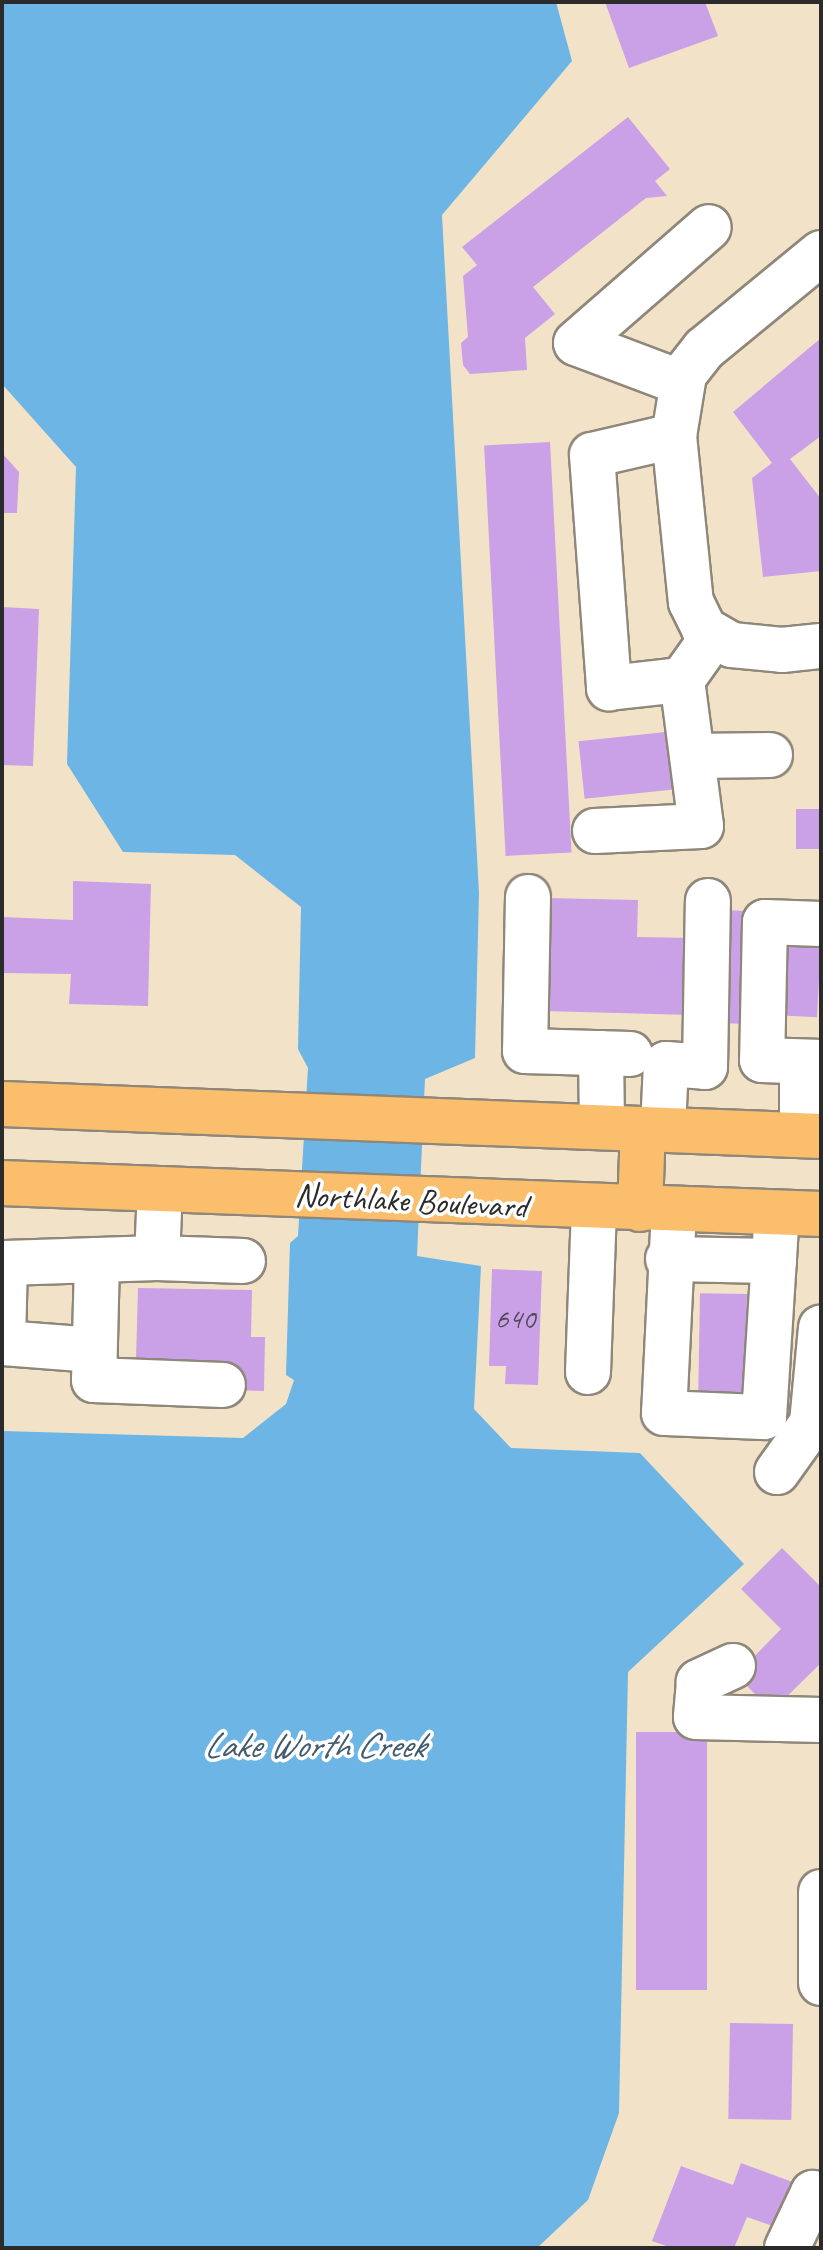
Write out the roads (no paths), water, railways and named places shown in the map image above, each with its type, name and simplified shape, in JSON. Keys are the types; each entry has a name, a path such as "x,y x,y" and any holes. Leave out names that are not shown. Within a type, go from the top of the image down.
{"main road":[{"path":"2,1104 811,1135"},
{"path":"636,1129 657,1210"},
{"name":"Northlake Boulevard","path":"2,1183 449,1203 821,1214"}],"street":[{"path":"682,383 576,343 709,227"},
{"path":"821,253 704,349 682,383 674,436 691,602 704,629 732,645 821,646"},
{"path":"674,436 592,455 609,688 682,680"},
{"path":"595,831 701,826 682,680 714,635"},
{"path":"693,756 770,755"},
{"path":"528,897 525,1051 615,1054 636,1129"},
{"path":"636,1129 666,1064 705,1067 708,901"},
{"path":"811,1135 812,1062 762,1060 765,922 821,924"},
{"path":"157,1258 160,1189"},
{"path":"588,1372 594,1207"},
{"path":"657,1210 668,1259 664,1413 764,1417 777,1213"},
{"path":"94,1350 3,1343 5,1263 157,1258 243,1261"},
{"path":"668,1259 774,1261"},
{"path":"97,1260 94,1380 223,1385"},
{"path":"777,1472 812,1423 821,1327"},
{"path":"733,1666 699,1682 696,1717 821,1720"},
{"path":"821,1892 821,1983"},
{"path":"787,2248 813,2193 821,2195"}],"water":[{"name":"Lake Worth Creek","path":"2,2 556,2 572,61 442,215 479,893 475,1058 425,1079 417,1256 481,1266 474,1409 511,1448 640,1453 744,1564 628,1672 619,2113 588,2200 537,2248 2,2248 2,1431 243,1438 286,1404 294,1380 286,1375 290,1243 298,1236 308,1068 298,1049 301,907 235,855 123,852 67,764 76,467 2,384"}]}
